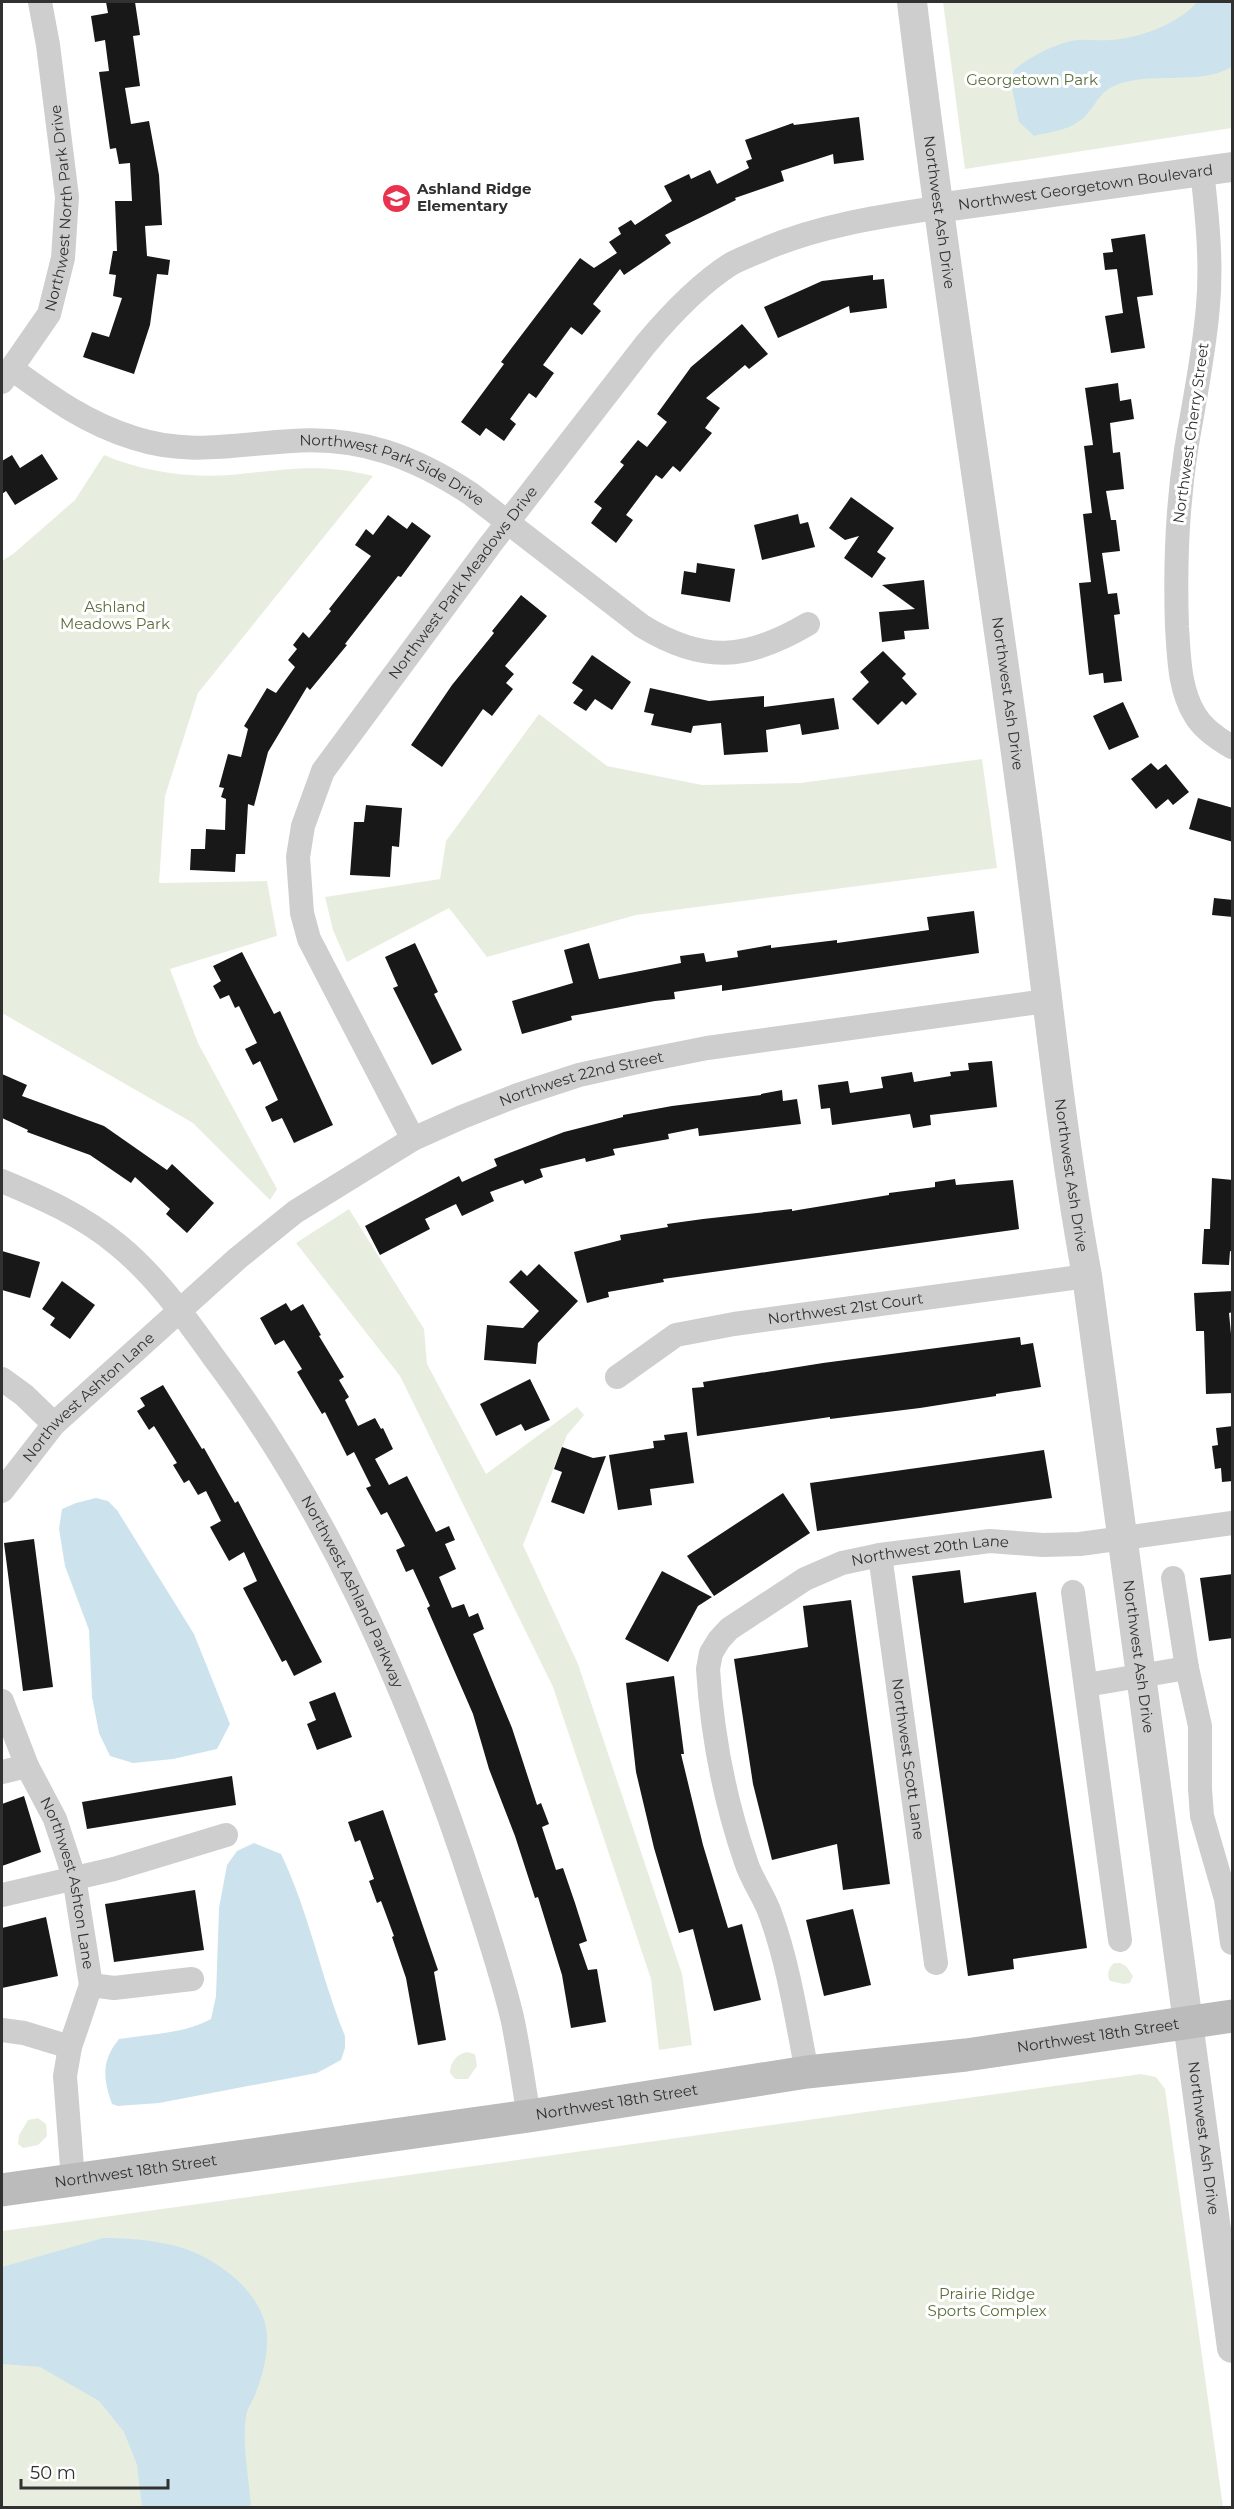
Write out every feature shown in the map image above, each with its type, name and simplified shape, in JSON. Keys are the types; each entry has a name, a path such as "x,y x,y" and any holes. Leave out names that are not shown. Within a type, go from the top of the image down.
{"main road":[{"name":"Northwest 18th Street","path":"2,2190 529,2116 807,2072 966,2055 1233,2016"}],"street":[{"name":"Northwest North Park Drive","path":"7,375 49,314 63,258 67,197 48,45 40,2"},
{"name":"Northwest Ash Drive","path":"912,2 937,208 1021,785 1046,1001 1087,1276 1233,2348"},
{"name":"Northwest Georgetown Boulevard","path":"937,208 1233,167"},
{"name":"Northwest Cherry Street","path":"1202,170 1210,280 1199,385 1186,450 1178,517 1176,584 1179,657 1181,677 1195,715 1209,733 1233,747"},
{"name":"Northwest Park Meadows Drive","path":"413,1139 309,939 302,914 297,858 303,825 323,771 507,523 669,317 699,289 732,264 803,234 844,224 937,208"},
{"name":"Northwest Park Side Drive","path":"7,375 77,415 135,439 179,447 215,449 292,441 327,441 373,446 408,459 442,476 642,626 664,640 687,648 708,653 733,653 758,649 783,639 808,624"},
{"name":"Northwest 22nd Street","path":"179,1311 295,1212 413,1139 518,1095 579,1075 707,1048 1046,1001"},
{"name":"Northwest Ashland Parkway","path":"2,1181 49,1200 118,1244 148,1273 245,1398 297,1482 345,1572 401,1693 435,1776 496,1959 512,2017 529,2116"},
{"name":"Northwest 21st Court","path":"617,1377 676,1335 734,1324 1087,1276"},
{"name":"Northwest Ashton Lane","path":"2,1491 54,1424 179,1311"},
{"path":"2,1379 24,1395 54,1424"},
{"name":"Northwest 20th Lane","path":"807,2072 788,1978 771,1915 747,1865 734,1823 709,1686 708,1669 711,1653 718,1640 729,1629 805,1579 842,1563 880,1555 990,1541 1043,1545 1080,1544 1233,1522"},
{"name":"Northwest Scott Lane","path":"880,1555 936,1963"},
{"path":"1173,1578 1187,1668 1200,1726 1202,1816 1226,1899 1233,1943"},
{"path":"1073,1592 1120,1940"},
{"path":"1086,1685 1187,1668"},
{"name":"Northwest Ashton Lane","path":"2,1701 27,1766 55,1819 74,1877 91,1985 70,2047 65,2076 73,2180"},
{"path":"2,1772 27,1766"},
{"path":"2,1895 114,1869 226,1835"},
{"path":"91,1985 114,1988 192,1979"},
{"path":"2,2030 24,2033 70,2047"}],"green space":[{"name":"Georgetown Park","path":"943,2 1232,2 1232,128 965,169"},
{"name":"Ashland Meadows Park","path":"104,455 137,466 188,475 206,476 322,468 373,476 198,693 165,796 159,883 267,881 277,936 170,969 198,1043 277,1189 270,1200 193,1123 2,1013 2,561 75,500"},
{"path":"539,714 607,766 702,785 800,783 982,759 997,868 636,915 487,957 449,908 347,962 333,930 325,897 440,879 446,841"},
{"path":"349,1209 424,1329 427,1364 486,1474 577,1407 584,1415 567,1435 523,1545 578,1664 682,1974 692,2045 659,2050 651,1979 553,1687 400,1376 296,1243"},
{"path":"1114,1963 1126,1966 1133,1976 1130,1983 1110,1981 1109,1971"},
{"path":"467,2052 475,2054 477,2066 468,2079 455,2079 450,2073 451,2065 457,2057"},
{"name":"Prairie Ridge Sports Complex","path":"1141,2074 1156,2077 1165,2089 1223,2507 2,2507 2,2231"},
{"path":"38,2118 46,2124 47,2136 38,2145 23,2148 18,2144 19,2135 28,2120"}],"water":[{"path":"1197,2 1232,2 1232,67 1204,76 1143,79 1114,86 1103,93 1083,118 1057,131 1034,136 1019,122 1012,88 1014,70 1026,61 1046,50 1072,41 1120,39 1157,29 1180,17"},
{"path":"96,1498 108,1501 117,1510 194,1634 230,1724 217,1749 173,1759 133,1763 110,1756 99,1733 92,1697 89,1630 65,1566 59,1529 62,1509"},
{"path":"254,1843 281,1854 291,1876 345,2036 345,2048 341,2060 317,2073 159,2103 118,2106 112,2104 105,2070 109,2055 119,2039 178,2031 211,2019 216,1996 219,1908 227,1865 237,1851"},
{"path":"103,2238 131,2239 176,2246 207,2258 236,2279 258,2306 264,2321 267,2344 258,2388 246,2416 245,2450 251,2507 142,2507 137,2465 124,2432 99,2401 40,2367 2,2364 2,2267"}],"building":[{"path":"106,2 135,2 140,35 133,36 140,86 125,88 131,124 149,121 159,175 162,225 145,226 147,256 170,260 168,275 157,274 150,325 134,374 83,357 92,332 109,337 122,298 113,296 116,275 109,274 113,251 117,251 115,201 132,201 130,163 119,164 116,148 110,149 99,72 109,71 105,40 95,42 91,16 108,13"},
{"path":"859,117 864,160 834,164 833,154 781,171 784,181 735,198 736,200 665,235 671,243 624,275 620,269 593,304 601,311 582,335 571,327 543,365 554,373 536,398 529,393 510,419 516,424 504,441 486,428 480,436 461,422 504,364 501,362 580,258 594,268 617,253 609,242 621,234 618,228 631,220 635,225 672,201 664,186 689,174 691,179 710,170 717,184 749,168 746,161 752,159 745,140 793,123 794,125"},
{"path":"1145,234 1153,295 1137,297 1145,348 1111,353 1105,316 1123,313 1117,269 1105,270 1103,253 1113,252 1111,239"},
{"path":"873,275 873,280 884,279 887,308 850,313 849,306 778,338 764,307 822,281"},
{"path":"742,324 768,354 749,369 745,365 706,398 720,408 705,428 712,433 680,472 673,466 662,479 656,475 626,515 633,520 616,543 591,523 602,508 594,502 624,465 620,462 638,440 647,447 667,422 657,414 691,367"},
{"path":"1118,383 1120,401 1131,399 1134,419 1110,423 1113,453 1120,452 1124,489 1106,491 1111,520 1116,520 1120,551 1102,553 1108,594 1117,593 1120,614 1114,615 1122,681 1104,683 1103,673 1089,675 1079,583 1091,582 1083,514 1092,513 1084,446 1093,445 1085,388"},
{"path":"42,454 58,479 15,505 6,491 2,494 2,461 12,455 20,468"},
{"path":"851,497 894,528 877,552 886,558 872,578 844,558 859,536 845,540 829,528"},
{"path":"798,514 800,524 808,522 815,547 762,560 754,525"},
{"path":"388,515 407,529 412,522 431,536 401,577 398,576 345,644 347,645 310,690 307,687 268,752 254,806 248,804 245,854 236,854 235,872 190,870 191,849 205,849 206,829 225,830 226,799 221,797 224,788 219,787 228,754 241,757 248,729 244,726 267,688 276,693 295,667 288,660 297,649 293,645 303,632 309,638 331,611 329,609 371,556 355,545 366,529 373,535"},
{"path":"697,563 735,569 730,602 681,594 684,571 696,573"},
{"path":"924,580 929,629 904,631 905,639 882,642 879,612 915,609 882,585"},
{"path":"521,595 547,616 505,666 514,674 506,683 513,689 492,716 483,709 442,767 411,745 452,685"},
{"path":"883,651 906,674 902,678 917,694 906,705 902,701 878,725 852,699 869,682 860,672"},
{"path":"592,655 631,682 612,710 595,699 586,711 573,703 583,690 572,683"},
{"path":"650,688 709,701 764,696 764,707 834,698 839,729 802,735 800,724 766,730 768,752 724,755 721,723 693,726 691,733 651,725 654,714 644,712"},
{"path":"1123,702 1139,737 1109,750 1093,716"},
{"path":"1151,763 1158,770 1166,764 1189,792 1173,805 1168,799 1156,809 1131,779"},
{"path":"1198,798 1233,808 1233,842 1189,829"},
{"path":"366,805 402,808 399,847 392,846 390,877 350,875 354,822 364,822"},
{"path":"1214,898 1233,900 1233,917 1212,915"},
{"path":"974,911 979,953 722,991 722,985 674,992 675,999 571,1016 572,1020 522,1034 512,1001 573,983 564,950 589,943 599,979 681,963 680,956 704,953 706,962 738,957 737,951 771,945 771,948 837,940 837,943 929,930 927,917"},
{"path":"415,943 438,992 434,994 462,1050 432,1065 393,988 398,986 385,957"},
{"path":"242,952 274,1014 280,1011 333,1125 294,1143 282,1118 272,1122 265,1107 278,1100 260,1061 253,1065 245,1049 257,1043 239,1006 235,1008 229,995 220,999 213,986 221,981 213,966"},
{"path":"992,1061 997,1107 930,1115 931,1125 913,1128 910,1114 832,1125 830,1108 821,1109 818,1085 848,1081 850,1093 883,1088 881,1077 912,1072 914,1082 951,1076 950,1072 969,1070 968,1063"},
{"path":"2,1074 27,1085 22,1096 104,1126 167,1170 172,1164 214,1203 187,1233 166,1214 170,1209 135,1177 131,1183 90,1155 27,1132 28,1130 2,1118"},
{"path":"782,1090 783,1101 797,1099 801,1124 699,1136 698,1128 668,1134 669,1139 613,1149 615,1155 586,1162 585,1158 540,1169 543,1177 525,1184 523,1180 490,1192 494,1201 462,1216 456,1204 425,1219 430,1229 380,1255 365,1226 459,1176 462,1182 497,1166 494,1159 564,1132 623,1117 623,1115"},
{"path":"1212,1178 1233,1180 1233,1252 1230,1251 1229,1265 1202,1264 1204,1229 1210,1229"},
{"path":"955,1179 956,1185 1013,1180 1019,1229 663,1279 664,1282 608,1292 609,1297 587,1303 574,1252 621,1240 620,1235 668,1227 667,1224 792,1209 792,1211 889,1195 889,1193 935,1187 935,1182"},
{"path":"2,1251 40,1262 30,1298 2,1290"},
{"path":"539,1264 578,1301 538,1343 536,1364 484,1360 487,1325 523,1328 539,1311 509,1282 521,1270 527,1276"},
{"path":"62,1281 95,1305 70,1339 50,1325 55,1318 42,1309"},
{"path":"1233,1291 1233,1312 1229,1313 1233,1355 1233,1393 1206,1394 1204,1331 1196,1331 1194,1293"},
{"path":"286,1303 291,1311 303,1304 344,1377 339,1380 349,1397 345,1400 358,1426 375,1418 381,1429 383,1428 393,1449 375,1459 389,1485 407,1476 436,1532 449,1526 455,1540 445,1544 456,1569 439,1577 452,1608 464,1604 469,1617 478,1613 484,1629 473,1634 512,1728 537,1805 541,1803 549,1824 542,1827 556,1870 563,1868 575,1903 587,1941 579,1944 588,1970 597,1969 606,2022 571,2028 562,1975 538,1897 535,1898 515,1836 489,1769 473,1714 427,1608 430,1606 413,1569 406,1572 396,1550 405,1546 387,1512 381,1515 366,1488 371,1486 354,1452 347,1456 325,1412 322,1414 297,1372 302,1369 284,1340 275,1345 260,1318"},
{"path":"1020,1337 1021,1345 1033,1343 1041,1387 920,1408 830,1419 830,1417 697,1436 692,1388 704,1387 703,1382 823,1363"},
{"path":"530,1379 550,1420 525,1431 521,1424 496,1436 480,1404"},
{"path":"163,1385 202,1449 204,1448 235,1503 238,1501 322,1662 294,1676 286,1660 282,1662 243,1588 257,1581 244,1552 229,1561 210,1527 221,1521 206,1491 198,1495 189,1480 184,1483 173,1465 177,1463 154,1426 149,1430 137,1411 145,1406 140,1398"},
{"path":"1233,1426 1233,1481 1222,1482 1221,1468 1215,1469 1212,1446 1218,1445 1216,1428"},
{"path":"687,1432 694,1483 650,1489 652,1505 618,1510 609,1455 654,1448 653,1441 665,1440 664,1435"},
{"path":"562,1447 593,1458 606,1456 584,1514 551,1502 562,1472 554,1469"},
{"path":"1044,1450 1052,1498 817,1531 810,1483"},
{"path":"783,1493 810,1533 714,1596 687,1556"},
{"path":"34,1539 53,1687 23,1691 4,1543"},
{"path":"960,1570 964,1603 1036,1592 1087,1948 1013,1959 1014,1969 968,1976 912,1576"},
{"path":"662,1571 712,1597 698,1606 668,1662 625,1639"},
{"path":"1233,1574 1233,1638 1209,1641 1200,1578"},
{"path":"851,1600 890,1884 843,1890 837,1844 772,1860 753,1784 734,1659 808,1647 803,1606"},
{"path":"674,1676 684,1754 681,1754 703,1845 728,1928 742,1924 761,2000 714,2011 693,1929 679,1933 654,1848 636,1772 626,1683"},
{"path":"335,1692 352,1737 317,1750 307,1724 316,1720 309,1702"},
{"path":"232,1776 236,1805 87,1829 82,1802"},
{"path":"24,1796 41,1852 2,1866 2,1804"},
{"path":"383,1810 438,1970 434,1972 446,2040 418,2045 406,1978 392,1937 394,1936 381,1901 377,1903 369,1881 374,1879 360,1840 355,1842 348,1822"},
{"path":"195,1890 204,1950 114,1962 105,1904"},
{"path":"853,1909 871,1985 824,1996 806,1920"},
{"path":"46,1917 58,1976 2,1988 2,1928"}],"place":[{"name":"Ashland Ridge Elementary","path":"396,198"}]}
